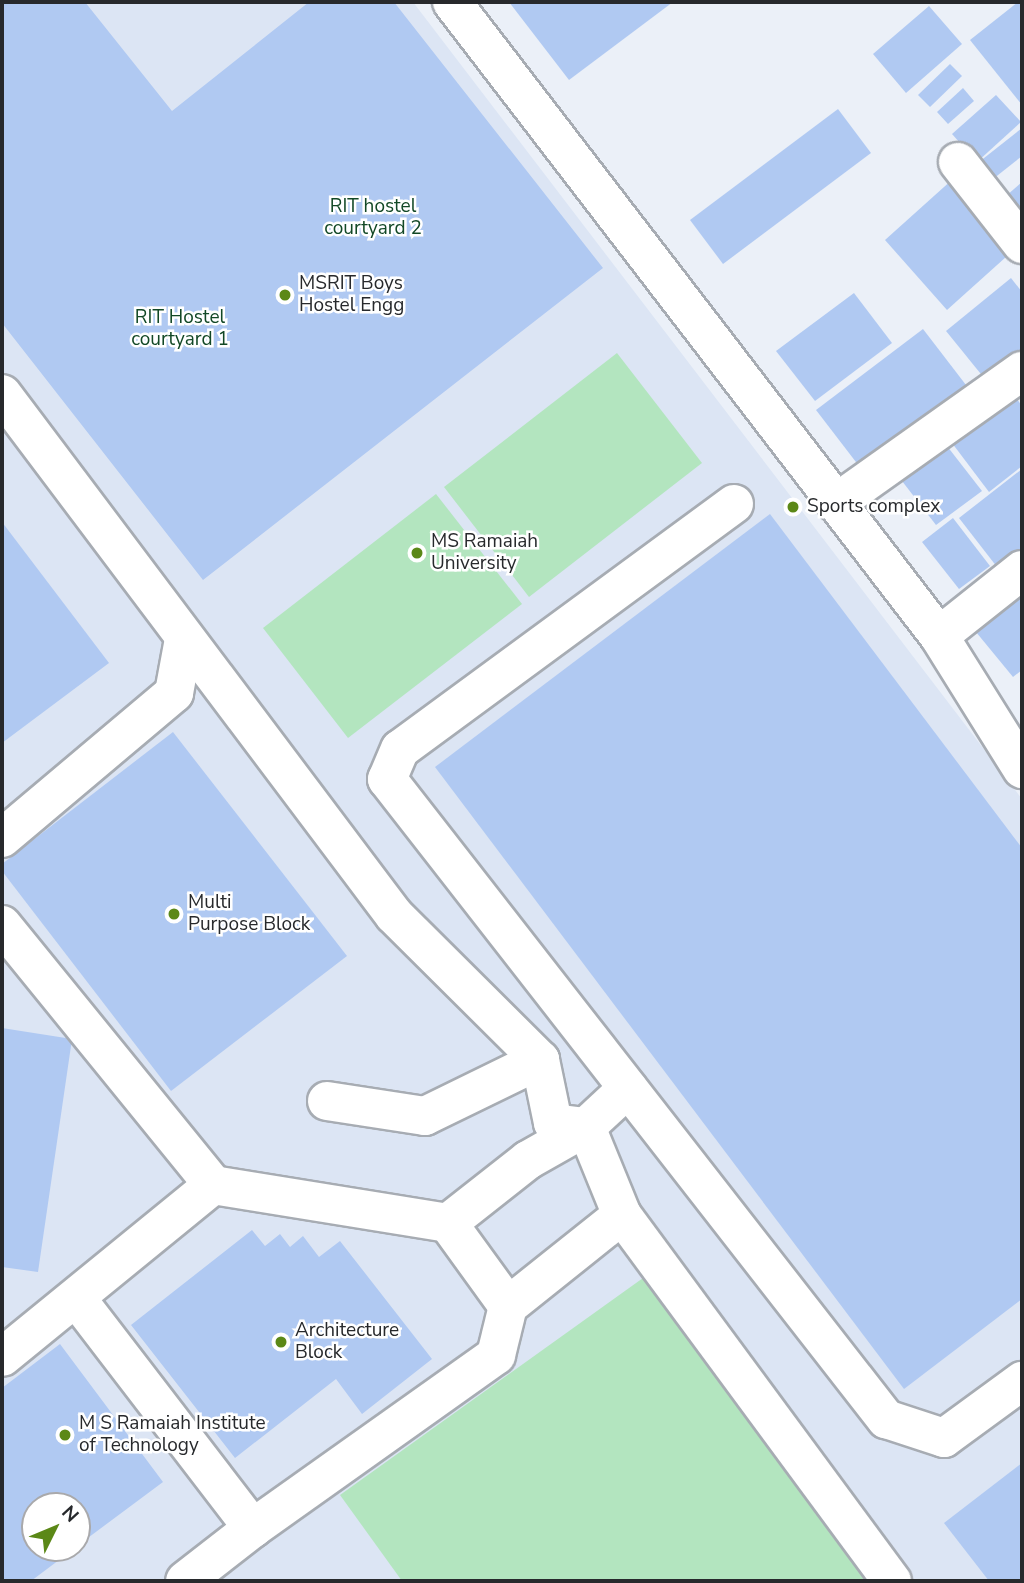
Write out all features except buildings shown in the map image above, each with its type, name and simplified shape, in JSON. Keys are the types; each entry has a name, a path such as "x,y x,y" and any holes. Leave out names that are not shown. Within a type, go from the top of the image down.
{"street":[{"path":"452,2 939,636 1022,769"},
{"path":"958,162 1022,244"},
{"path":"836,503 1022,370"},
{"path":"2,394 394,915 540,1060 553,1123 586,1127"},
{"path":"734,504 400,749 387,779 886,1419 944,1438 1022,1381"},
{"path":"939,636 1022,570"},
{"path":"2,838 174,693 184,639"},
{"path":"2,925 213,1185 448,1223 508,1306"},
{"path":"327,1101 425,1116 540,1060"},
{"path":"448,1223 528,1160 586,1127 628,1088"},
{"path":"586,1127 622,1214 892,1581"},
{"path":"2,1357 213,1185"},
{"path":"185,1581 253,1528 496,1355 508,1306 622,1214"},
{"path":"76,1299 253,1528"}],"shaded area":[{"name":"MS Ramaiah University","path":"2,2 413,2 1022,799 1022,1581 2,1581"}],"green space":[{"path":"617,353 702,463 529,597 444,487"},
{"path":"436,494 522,604 348,738 263,628"},
{"path":"650,1273 871,1581 402,1581 340,1495"}],"place":[{"name":"MSRIT Boys Hostel Engg","path":"285,295"},
{"name":"Sports complex","path":"793,507"},
{"name":"MS Ramaiah University","path":"417,553"},
{"name":"Multi Purpose Block","path":"174,914"},
{"name":"Architecture Block","path":"281,1342"},
{"name":"M S Ramaiah Institute of Technology","path":"65,1435"}],"park label":[{"name":"RIT hostel courtyard 2","path":"373,218"},
{"name":"RIT Hostel courtyard 1","path":"180,329"}]}
